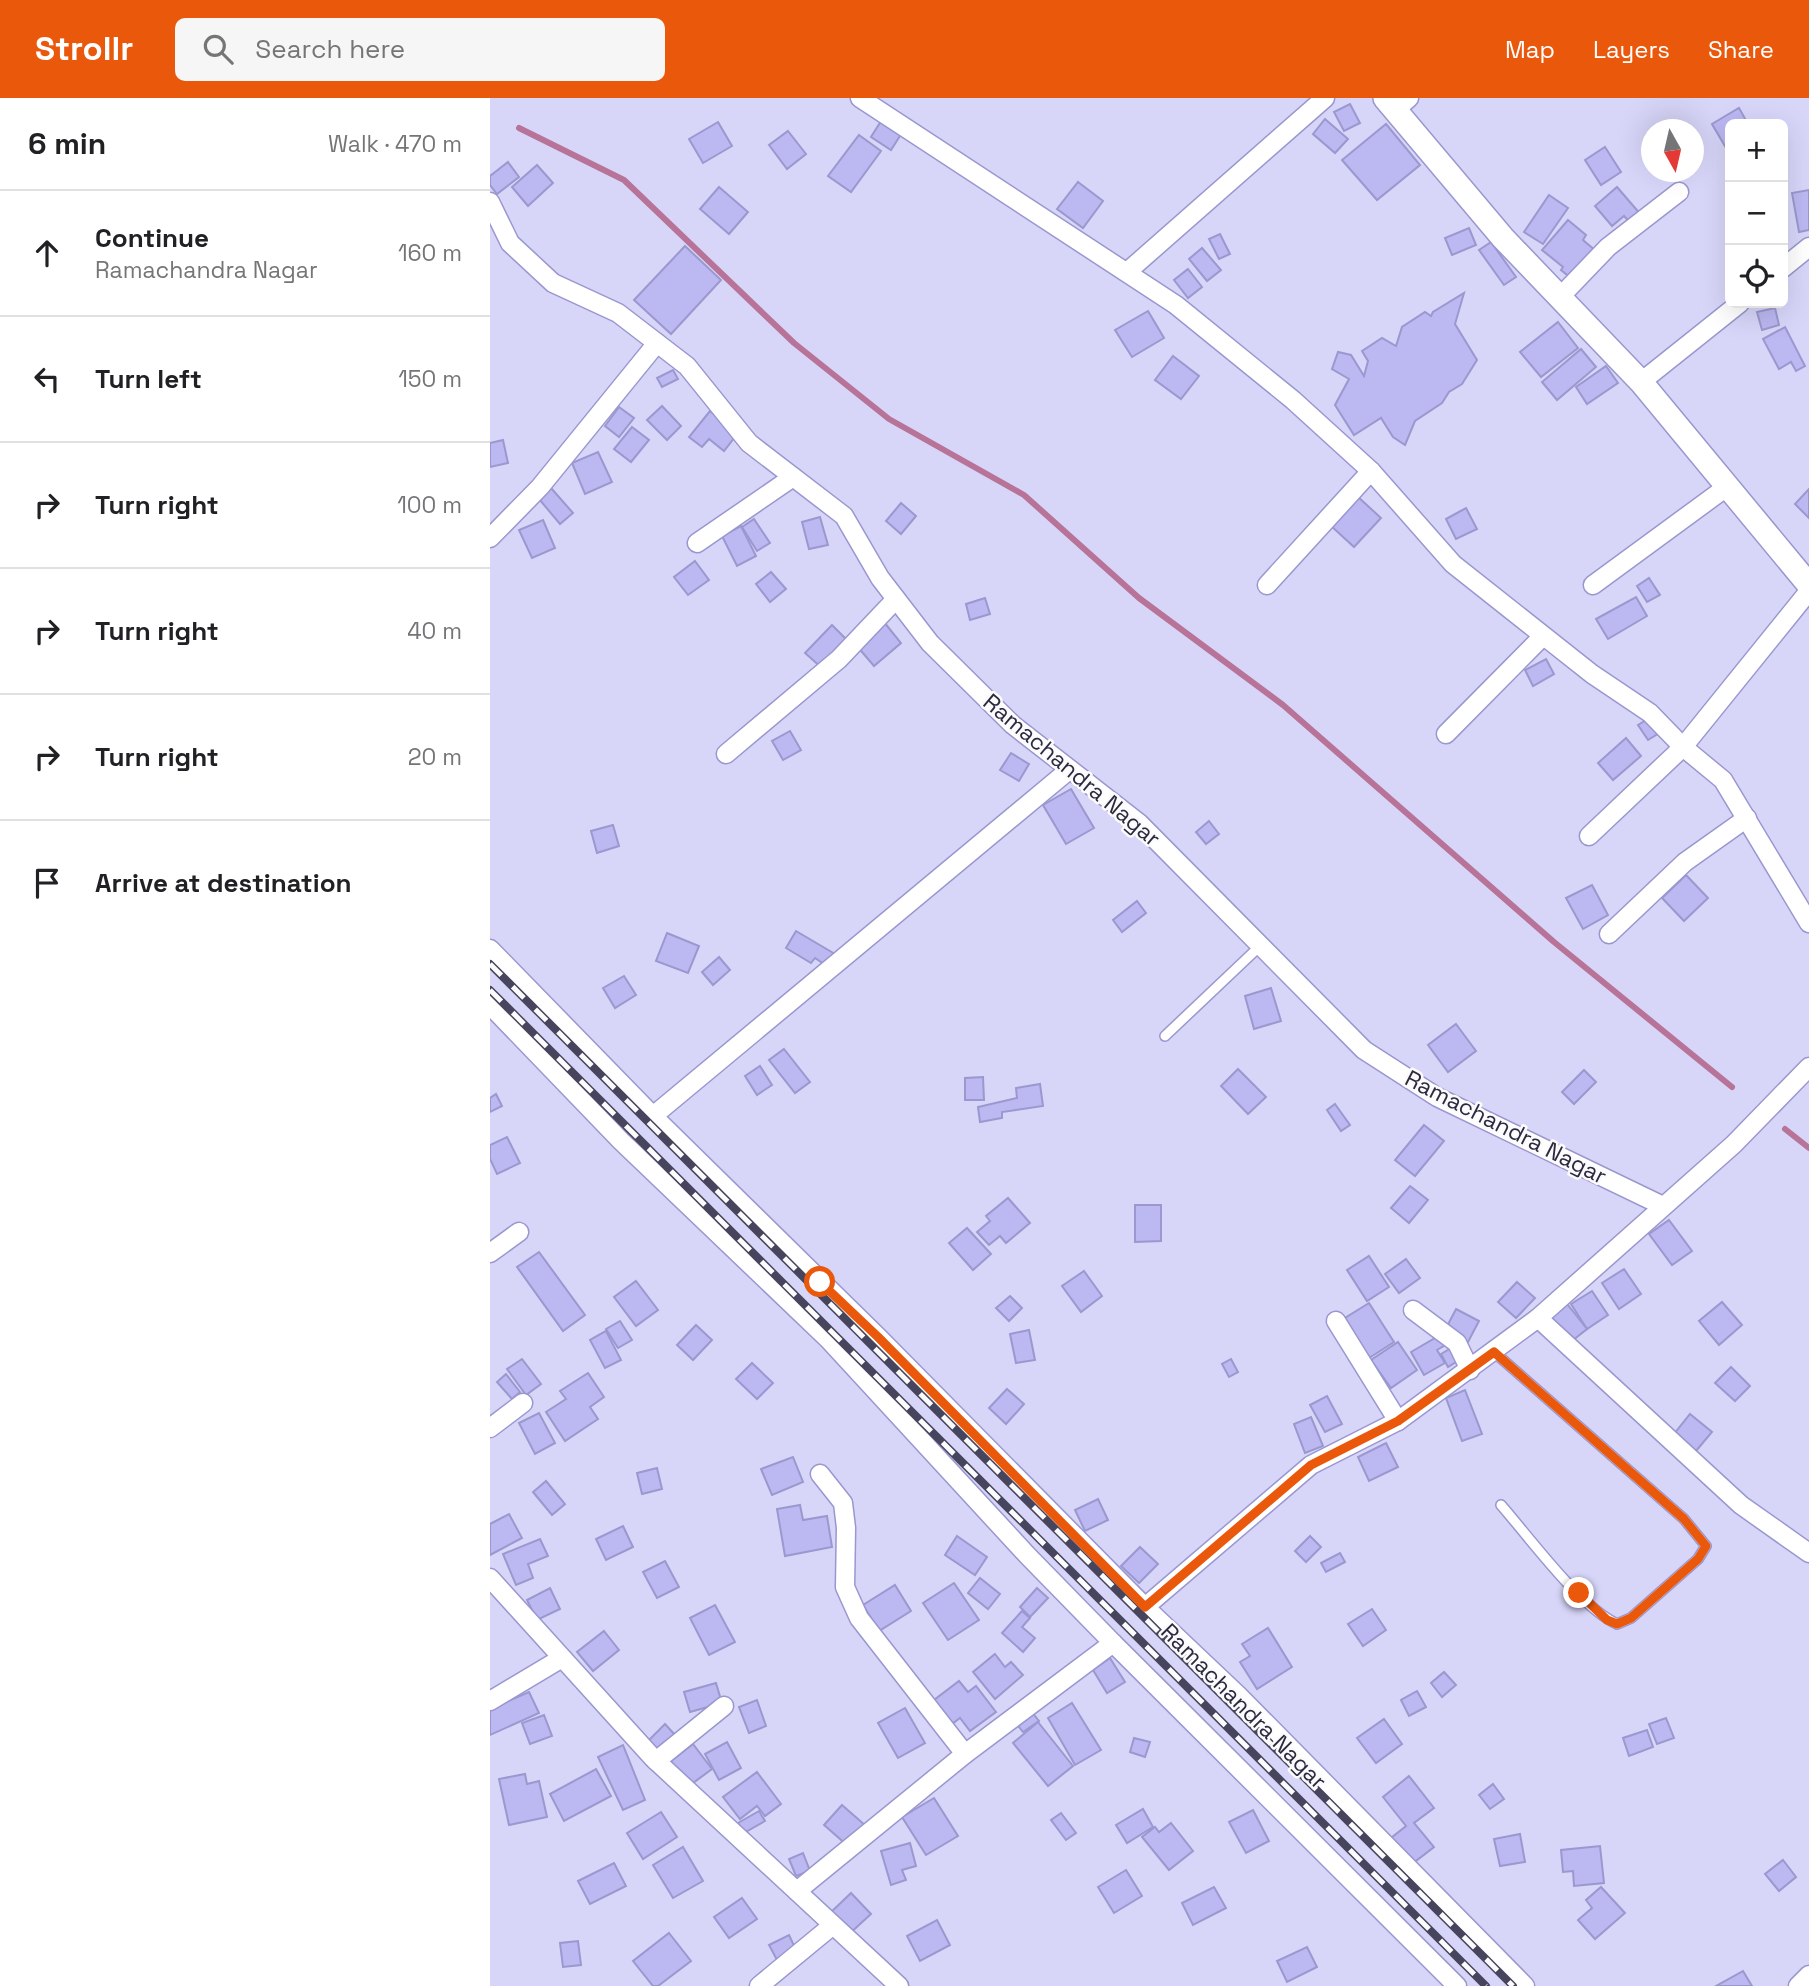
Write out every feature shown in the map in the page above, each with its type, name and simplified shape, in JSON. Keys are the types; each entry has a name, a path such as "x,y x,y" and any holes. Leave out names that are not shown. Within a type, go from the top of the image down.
{"street":[{"path":"860,98 1187,313 1293,400 1371,471 1452,564 1543,636 1650,713 1683,747 1723,780 1809,923"},
{"path":"1127,272 1325,98"},
{"path":"1396,102 1503,238 1641,382 1809,585"},
{"path":"1560,297 1608,247 1679,192"},
{"name":"Ramachandra Nagar","path":"490,202 510,243 553,283 618,313 687,366 749,443 845,516 896,599 930,643 1013,725 1139,823 1364,1050 1437,1097 1663,1206"},
{"path":"1788,264 1809,247"},
{"path":"1641,382 1734,308"},
{"path":"490,538 540,487 657,343"},
{"path":"1267,585 1371,471"},
{"path":"697,543 793,477"},
{"path":"1593,585 1728,486"},
{"path":"1589,836 1683,747 1809,591"},
{"path":"726,754 831,667 896,599"},
{"path":"1446,734 1543,636"},
{"path":"653,1116 1069,770"},
{"path":"1609,934 1685,862 1747,818"},
{"name":"Ramachandra Nagar","path":"490,949 653,1116 878,1337 1145,1607 1239,1696 1525,1986"},
{"path":"490,1005 621,1141 828,1339 1027,1555 1457,1986"},
{"path":"1145,1607 1311,1465 1398,1421 1538,1318 1734,1144 1809,1067"},
{"path":"490,1253 519,1232"},
{"path":"1413,1310 1457,1343 1469,1370"},
{"path":"1538,1318 1741,1505 1809,1553"},
{"path":"1336,1321 1398,1421"},
{"path":"490,1428 523,1404"},
{"path":"820,1474 843,1503 847,1598 859,1618 965,1754"},
{"path":"491,1581 656,1761 899,1986"},
{"path":"797,1891 965,1754 1113,1643"},
{"path":"490,1701 562,1658"},
{"path":"656,1761 724,1706"},
{"path":"759,1986 833,1925"},
{"path":"1798,1986 1809,1975"}],"lane":[{"path":"1165,1036 1260,946"},
{"path":"1494,1352 1684,1519 1706,1546 1688,1568 1631,1618 1617,1624 1607,1620 1579,1593 1501,1505"}],"building":[{"path":"1350,104 1360,123 1344,131 1334,112"},
{"path":"1739,108 1745,119 1725,119 1725,146 1712,124"},
{"path":"883,118 903,131 891,150 871,137"},
{"path":"1325,119 1348,139 1335,153 1313,134"},
{"path":"718,122 732,146 703,163 689,139"},
{"path":"1386,124 1420,165 1377,200 1342,160"},
{"path":"788,131 806,154 787,169 769,145"},
{"path":"859,135 881,151 851,192 828,176"},
{"path":"1605,147 1621,172 1601,185 1585,160"},
{"path":"508,162 519,177 497,194 490,185 490,176"},
{"path":"537,165 553,183 528,206 512,187"},
{"path":"1078,182 1103,201 1083,228 1057,209"},
{"path":"719,187 748,212 729,234 700,209"},
{"path":"1617,187 1642,216 1632,225 1624,216 1612,226 1595,206"},
{"path":"1809,190 1809,230 1799,232 1792,193"},
{"path":"1549,195 1568,208 1543,244 1524,232"},
{"path":"1568,220 1586,235 1583,240 1596,251 1572,279 1561,270 1563,267 1542,250"},
{"path":"1469,228 1476,245 1452,255 1445,238"},
{"path":"1220,234 1230,254 1219,259 1209,239"},
{"path":"1491,242 1516,277 1504,285 1479,250"},
{"path":"685,246 721,280 671,334 634,300"},
{"path":"1202,248 1221,270 1207,281 1189,259"},
{"path":"1188,269 1202,287 1188,298 1174,280"},
{"path":"1464,293 1455,324 1477,360 1462,384 1449,392 1442,403 1415,421 1405,445 1393,437 1381,418 1354,435 1335,405 1349,379 1332,369 1338,352 1351,355 1364,376 1368,361 1362,351 1382,338 1396,346 1402,327 1425,312 1431,316 1433,312"},
{"path":"1775,308 1779,325 1762,330 1757,312"},
{"path":"1148,311 1164,338 1132,357 1115,330"},
{"path":"1558,322 1578,348 1541,377 1520,352"},
{"path":"1785,327 1805,366 1796,371 1791,362 1779,369 1763,339"},
{"path":"1581,349 1596,367 1557,400 1542,382"},
{"path":"1173,356 1199,376 1181,399 1155,380"},
{"path":"1606,366 1618,383 1587,404 1576,387"},
{"path":"673,370 678,379 662,387 657,378"},
{"path":"662,406 681,426 667,440 647,420"},
{"path":"619,407 634,418 619,437 605,426"},
{"path":"710,411 738,433 724,451 709,439 702,447 689,437"},
{"path":"632,427 649,440 631,462 614,449"},
{"path":"503,440 508,463 490,467 490,443"},
{"path":"598,452 612,482 585,494 572,463"},
{"path":"551,488 573,513 560,524 539,499"},
{"path":"1809,489 1809,518 1795,504"},
{"path":"1357,496 1381,518 1354,547 1330,525"},
{"path":"901,503 916,516 901,534 886,521"},
{"path":"1466,508 1477,529 1456,539 1446,519"},
{"path":"820,517 828,545 809,549 802,522"},
{"path":"754,519 770,543 757,551 742,527"},
{"path":"543,520 555,548 532,558 519,530"},
{"path":"741,526 756,556 737,566 722,536"},
{"path":"695,561 709,580 688,595 674,577"},
{"path":"771,572 786,589 770,602 756,584"},
{"path":"1649,578 1660,595 1647,602 1637,586"},
{"path":"1636,597 1647,616 1608,639 1596,619"},
{"path":"985,598 990,614 970,620 966,604"},
{"path":"884,622 901,643 874,666 856,645"},
{"path":"832,625 848,641 822,668 805,653"},
{"path":"1546,659 1554,674 1533,686 1525,670"},
{"path":"1651,717 1661,732 1648,740 1638,725"},
{"path":"790,731 801,750 783,760 772,741"},
{"path":"1626,738 1641,756 1613,780 1598,763"},
{"path":"1011,753 1029,764 1019,781 1000,770"},
{"path":"1071,789 1094,828 1066,844 1043,805"},
{"path":"1209,821 1219,834 1206,844 1196,832"},
{"path":"613,825 619,846 597,853 591,831"},
{"path":"1686,875 1708,898 1684,921 1662,898"},
{"path":"1592,885 1608,915 1583,929 1566,898"},
{"path":"1137,901 1146,913 1122,932 1113,920"},
{"path":"796,931 835,954 827,966 815,958 811,963 786,948"},
{"path":"667,933 699,946 688,973 656,961"},
{"path":"719,957 730,970 713,985 702,972"},
{"path":"624,976 636,995 615,1008 603,988"},
{"path":"1271,988 1281,1021 1254,1029 1245,996"},
{"path":"1456,1024 1476,1051 1448,1072 1428,1045"},
{"path":"784,1049 810,1082 795,1093 769,1060"},
{"path":"760,1066 772,1085 757,1095 745,1076"},
{"path":"1238,1069 1266,1097 1248,1114 1221,1086"},
{"path":"1584,1070 1596,1082 1574,1104 1562,1092"},
{"path":"983,1077 984,1100 965,1100 965,1078"},
{"path":"1040,1084 1043,1106 1002,1112 1002,1118 980,1122 978,1107 1017,1098 1016,1088"},
{"path":"496,1094 502,1106 490,1112 490,1098"},
{"path":"1335,1104 1350,1125 1341,1131 1327,1110"},
{"path":"1424,1125 1444,1141 1415,1176 1395,1160"},
{"path":"507,1137 520,1163 497,1174 490,1159 490,1145"},
{"path":"1410,1186 1428,1200 1409,1223 1391,1208"},
{"path":"1008,1198 1030,1223 1006,1243 1000,1236 989,1245 977,1232 990,1221 986,1216"},
{"path":"1135,1205 1161,1205 1161,1241 1135,1242"},
{"path":"1669,1220 1692,1251 1672,1265 1649,1234"},
{"path":"967,1228 991,1254 973,1270 949,1243"},
{"path":"539,1252 585,1315 563,1331 517,1267"},
{"path":"1369,1256 1389,1287 1367,1301 1347,1270"},
{"path":"1406,1259 1420,1278 1399,1293 1385,1274"},
{"path":"1624,1269 1641,1294 1619,1309 1602,1283"},
{"path":"1084,1271 1102,1296 1081,1312 1062,1286"},
{"path":"636,1281 658,1310 636,1326 614,1297"},
{"path":"1517,1282 1535,1298 1516,1318 1498,1302"},
{"path":"1592,1291 1608,1315 1587,1329 1571,1304"},
{"path":"1010,1296 1022,1308 1009,1321 996,1308"},
{"path":"1564,1300 1587,1329 1568,1344 1545,1315"},
{"path":"1722,1302 1742,1325 1719,1345 1699,1321"},
{"path":"1369,1303 1394,1342 1366,1360 1340,1321"},
{"path":"1456,1309 1479,1321 1467,1344 1444,1332"},
{"path":"620,1321 632,1340 618,1348 606,1329"},
{"path":"696,1325 712,1340 693,1360 677,1345"},
{"path":"1029,1330 1035,1360 1016,1363 1010,1334"},
{"path":"606,1331 621,1360 605,1368 590,1340"},
{"path":"1442,1334 1447,1344 1437,1350 1445,1363 1424,1375 1411,1352"},
{"path":"1398,1342 1417,1370 1391,1388 1371,1360"},
{"path":"1456,1345 1464,1357 1448,1367 1441,1354"},
{"path":"522,1359 541,1384 526,1395 507,1369"},
{"path":"1231,1359 1238,1372 1229,1377 1222,1364"},
{"path":"752,1363 773,1383 757,1399 736,1379"},
{"path":"1731,1367 1750,1386 1735,1401 1715,1383"},
{"path":"588,1373 604,1397 590,1407 598,1419 565,1441 546,1412 566,1399 560,1391"},
{"path":"506,1374 520,1392 512,1399 497,1382"},
{"path":"1007,1389 1024,1404 1006,1424 989,1408"},
{"path":"1465,1390 1482,1434 1462,1441 1446,1398"},
{"path":"1327,1396 1342,1424 1325,1432 1310,1405"},
{"path":"539,1413 555,1443 535,1454 519,1423"},
{"path":"1690,1414 1712,1432 1696,1451 1674,1434"},
{"path":"1311,1417 1323,1446 1305,1453 1294,1424"},
{"path":"1386,1443 1398,1467 1369,1481 1358,1457"},
{"path":"793,1457 803,1482 772,1495 761,1469"},
{"path":"657,1468 662,1489 642,1494 637,1473"},
{"path":"546,1481 565,1504 552,1515 533,1492"},
{"path":"1098,1499 1108,1520 1085,1531 1075,1510"},
{"path":"800,1505 803,1520 827,1516 832,1547 785,1556 777,1509"},
{"path":"509,1514 522,1538 490,1555 490,1524"},
{"path":"623,1526 633,1547 606,1560 596,1539"},
{"path":"957,1536 987,1557 975,1575 945,1555"},
{"path":"1310,1536 1321,1547 1306,1562 1295,1551"},
{"path":"540,1539 548,1556 528,1564 533,1578 516,1585 503,1554"},
{"path":"1140,1547 1158,1564 1139,1583 1121,1566"},
{"path":"1340,1553 1345,1562 1326,1572 1321,1563"},
{"path":"665,1561 679,1587 657,1598 643,1572"},
{"path":"980,1578 1000,1594 988,1609 968,1593"},
{"path":"954,1583 979,1620 948,1640 923,1603"},
{"path":"895,1585 911,1611 879,1631 863,1605"},
{"path":"550,1588 560,1609 537,1620 527,1600"},
{"path":"1037,1588 1048,1598 1030,1617 1020,1607"},
{"path":"715,1605 735,1642 709,1655 690,1618"},
{"path":"1372,1609 1386,1630 1363,1646 1348,1624"},
{"path":"1022,1611 1030,1618 1022,1627 1035,1638 1023,1652 1002,1633"},
{"path":"1268,1628 1292,1667 1257,1689 1240,1662 1250,1656 1242,1644"},
{"path":"604,1631 619,1650 593,1671 577,1652"},
{"path":"995,1654 1005,1667 1011,1662 1023,1675 995,1699 973,1672"},
{"path":"1110,1658 1125,1682 1107,1693 1093,1670"},
{"path":"1444,1672 1456,1685 1442,1697 1431,1683"},
{"path":"959,1681 968,1692 976,1686 996,1712 970,1731 960,1718 952,1724 934,1700"},
{"path":"716,1683 722,1703 690,1712 684,1692"},
{"path":"1417,1691 1426,1707 1409,1716 1401,1700"},
{"path":"529,1692 539,1713 490,1735 490,1709"},
{"path":"757,1700 766,1726 749,1733 739,1707"},
{"path":"1072,1703 1101,1750 1075,1765 1048,1718"},
{"path":"905,1708 925,1743 898,1758 878,1723"},
{"path":"1031,1711 1039,1721 1023,1732 1015,1722"},
{"path":"544,1715 552,1736 530,1744 522,1723"},
{"path":"1666,1718 1674,1738 1657,1744 1649,1724"},
{"path":"1384,1719 1402,1744 1376,1763 1357,1738"},
{"path":"1038,1722 1073,1766 1048,1786 1013,1743"},
{"path":"665,1724 676,1736 655,1756 645,1744"},
{"path":"1647,1730 1653,1747 1629,1756 1623,1738"},
{"path":"1134,1738 1150,1742 1145,1757 1130,1752"},
{"path":"727,1742 741,1768 719,1780 705,1754"},
{"path":"693,1744 712,1769 689,1786 671,1761"},
{"path":"623,1745 645,1800 623,1810 598,1757"},
{"path":"596,1769 611,1796 564,1821 550,1794"},
{"path":"757,1772 781,1804 765,1816 757,1806 740,1819 723,1797"},
{"path":"525,1774 527,1784 539,1781 547,1817 509,1825 499,1779"},
{"path":"1409,1776 1434,1808 1414,1823 1434,1847 1412,1864 1391,1838 1406,1826 1383,1797"},
{"path":"1493,1784 1504,1799 1490,1809 1479,1795"},
{"path":"934,1798 958,1836 926,1855 902,1817"},
{"path":"842,1805 866,1826 848,1846 824,1825"},
{"path":"1143,1809 1153,1827 1127,1843 1116,1825"},
{"path":"1253,1810 1269,1841 1246,1853 1229,1822"},
{"path":"759,1811 765,1821 744,1833 738,1823"},
{"path":"661,1812 677,1837 643,1859 627,1833"},
{"path":"1061,1813 1076,1833 1066,1840 1051,1820"},
{"path":"1171,1823 1193,1851 1169,1870 1142,1837 1155,1827 1159,1832"},
{"path":"1520,1834 1525,1862 1500,1866 1494,1839"},
{"path":"910,1843 916,1866 902,1870 906,1880 891,1885 881,1851"},
{"path":"1600,1846 1604,1883 1574,1886 1573,1871 1563,1872 1561,1850"},
{"path":"683,1847 703,1881 673,1898 653,1865"},
{"path":"803,1853 810,1871 796,1876 789,1859"},
{"path":"1783,1860 1796,1877 1779,1891 1765,1874"},
{"path":"614,1863 626,1886 590,1904 578,1881"},
{"path":"1126,1870 1142,1896 1114,1913 1098,1887"},
{"path":"1214,1887 1226,1908 1193,1925 1182,1903"},
{"path":"1601,1887 1625,1913 1595,1939 1578,1920 1592,1908 1586,1900"},
{"path":"851,1893 871,1914 847,1936 828,1915"},
{"path":"742,1898 757,1919 729,1938 714,1917"},
{"path":"937,1920 950,1945 920,1961 907,1936"},
{"path":"669,1933 691,1961 658,1986 653,1986 633,1961"},
{"path":"789,1935 796,1950 777,1960 769,1945"},
{"path":"578,1941 581,1965 563,1967 560,1943"},
{"path":"1307,1947 1317,1967 1287,1982 1277,1961"},
{"path":"1743,1971 1752,1986 1716,1986"}],"waterway":[{"path":"519,128 624,180 794,343 889,419 1024,495 1139,598 1283,705 1554,942 1732,1087"},
{"path":"1785,1129 1809,1148"}],"railway":[{"path":"490,964 1513,1986"},
{"path":"490,990 1486,1986"}],"route":[{"path":"820,1282 955,1413 1145,1607 1311,1465 1398,1421 1494,1352 1684,1519 1706,1546 1698,1559 1631,1618 1617,1624 1607,1620 1579,1593"}]}
